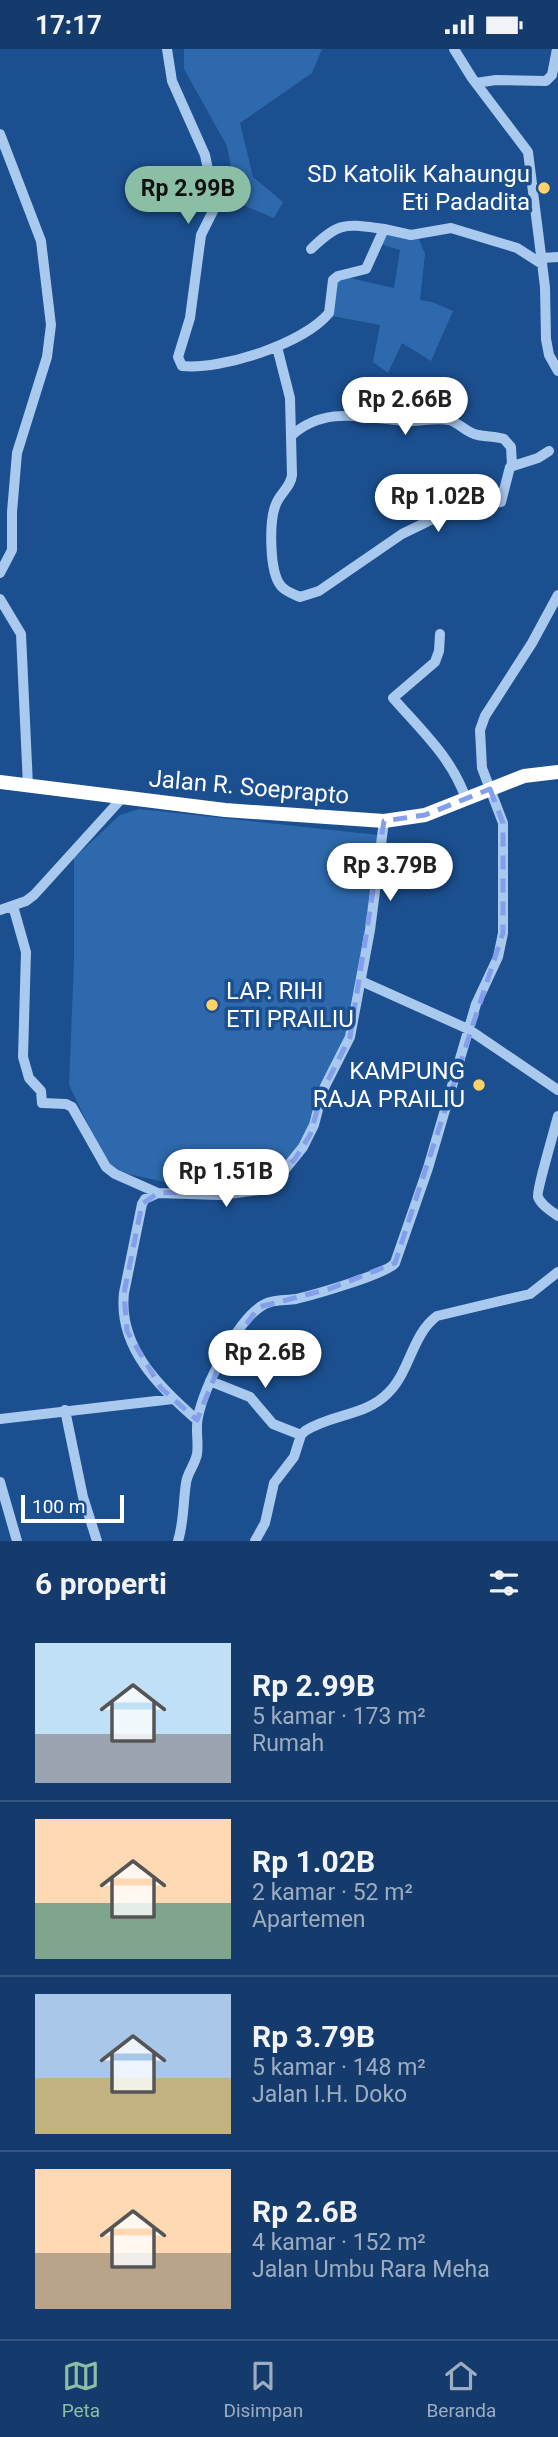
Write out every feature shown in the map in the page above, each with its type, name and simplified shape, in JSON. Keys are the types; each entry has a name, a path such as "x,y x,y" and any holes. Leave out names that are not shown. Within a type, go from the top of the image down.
{"highway":[{"name":"Jalan R. Soeprapto","path":"0,782 236,811 384,821 425,815 524,776 558,772"}],"street":[{"path":"167,49 172,81 205,155 215,203 200,241 190,318 179,351 179,361 183,366 228,361 276,347 307,331 326,317 330,310 332,280 366,269 384,229"},
{"path":"454,49 528,152 542,261 546,339 549,355 558,371"},
{"path":"476,83 496,80 546,81 552,75 557,49"},
{"path":"0,134 41,241 51,325 47,357 17,453 12,550 0,573"},
{"path":"311,249 332,230 342,225 411,235 451,228 517,247 542,261 558,257"},
{"path":"276,347 290,398 292,481 274,508 274,569 281,585 300,597 319,591 402,534 445,513 461,507 501,502 508,471 512,465 511,447 504,439 469,433 455,422 446,420 411,422 356,415 330,417 315,419 291,436"},
{"path":"512,465 538,458 549,451"},
{"path":"177,1541 185,1512 187,1475 195,1462 197,1451 197,1420 210,1381 240,1330 259,1307 269,1302 329,1289 386,1271 393,1266 428,1168 476,1004 498,957 503,933 503,823 480,760 482,723 496,696 532,643 558,595"},
{"path":"0,599 21,634 29,786"},
{"path":"440,634 435,662 393,698 445,756 466,799"},
{"path":"0,910 34,895 123,797"},
{"path":"197,1420 153,1378 127,1331 123,1304 142,1204 150,1195 158,1193 245,1193 260,1190 278,1178 295,1159 310,1135 323,1090 350,1037 374,908 384,821"},
{"path":"13,906 26,951 23,1058 29,1078 41,1091 44,1104 66,1104 72,1107 106,1167 115,1174 158,1193"},
{"path":"361,981 468,1029 558,1090"},
{"path":"558,1116 537,1191 540,1201 558,1216"},
{"path":"255,1541 265,1523 274,1483 294,1457 301,1435 310,1427 368,1407 390,1392 427,1325 437,1316 530,1294 558,1272"},
{"path":"210,1381 250,1397 273,1424 301,1435"},
{"path":"0,1419 173,1399"},
{"path":"65,1410 83,1497 97,1541"},
{"path":"0,1482 17,1541"}],"highlighted area":[{"path":"490,789 503,823 503,933 395,1263 329,1289 259,1307 223,1356 197,1420 161,1388 127,1331 124,1293 142,1204 158,1193 260,1190 295,1159 310,1135 323,1090 350,1037 384,821 425,815"}],"shaded area":[{"path":"184,49 322,49 312,73 240,123 253,177 283,202 274,218 238,203 227,146 184,69"},
{"path":"387,234 417,234 425,254 420,300 453,311 431,361 402,343 388,373 373,362 380,325 327,315 337,275 394,288 400,250 380,244"},
{"name":"LAP. RIHI ETI PRAILIU","path":"139,809 378,835 366,926 344,1047 318,1087 310,1132 290,1159 265,1184 201,1190 119,1172 106,1162 69,1085 74,961 74,858 120,815"}],"place":[{"name":"SD Katolik Kahaungu Eti Padadita","path":"544,188"},
{"name":"LAP. RIHI ETI PRAILIU","path":"212,1005"},
{"name":"KAMPUNG RAJA PRAILIU","path":"479,1085"}]}
